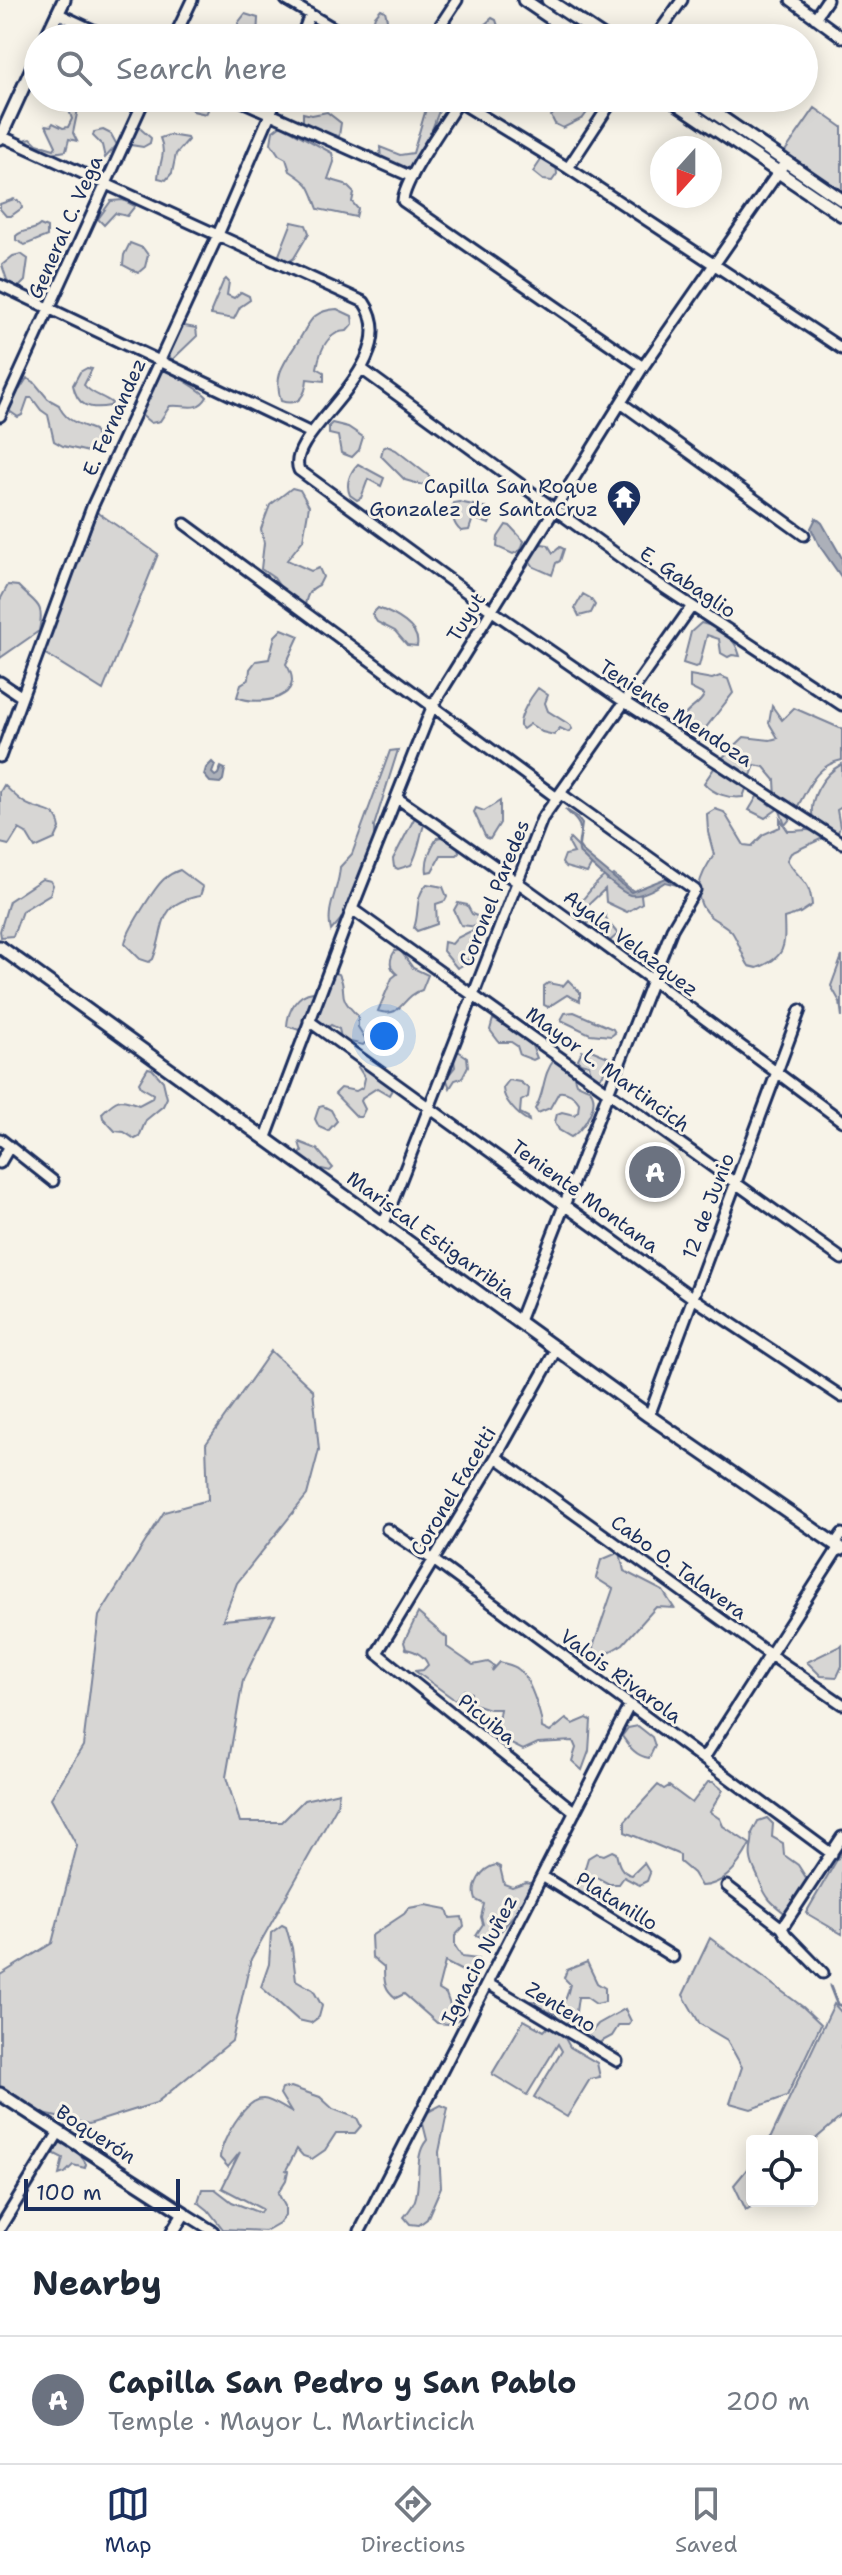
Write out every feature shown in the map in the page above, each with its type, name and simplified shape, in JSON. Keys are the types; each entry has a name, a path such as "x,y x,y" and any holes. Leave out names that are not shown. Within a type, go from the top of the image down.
{"street":[{"path":"52,24 64,0"},
{"path":"181,24 192,0"},
{"path":"286,0 327,24"},
{"path":"441,24 457,0"},
{"path":"524,0 559,24"},
{"path":"548,0 584,24"},
{"path":"665,24 682,0"},
{"path":"791,0 842,37"},
{"path":"815,18 827,0"},
{"path":"57,13 80,24"},
{"path":"306,24 310,14"},
{"path":"0,285 311,433 363,370 375,327 373,315 364,302 0,137 24,85"},
{"name":"General C. Vega","path":"0,416 138,112"},
{"path":"265,112 412,177"},
{"name":"E. Fernandez","path":"0,757 92,507 272,112"},
{"path":"449,112 403,196 407,205 643,367"},
{"path":"476,112 568,168 842,349"},
{"path":"568,168 605,112"},
{"path":"692,112 842,200"},
{"path":"711,112 842,215"},
{"name":"Tuyut","path":"266,1137 433,705 643,367 782,167"},
{"name":"E. Gabaglio","path":"363,370 554,511 842,705"},
{"path":"621,403 804,535"},
{"name":"Teniente Mendoza","path":"311,433 296,465 299,470 491,610 626,703 842,843"},
{"path":"185,524 559,796 695,890 672,929 519,1321"},
{"name":"Coronel Paredes","path":"384,1223 542,819 692,606"},
{"path":"0,682 22,697"},
{"name":"Ayala Velazquez","path":"397,798 518,880 651,982 842,1121"},
{"name":"Mayor L. Martincich","path":"352,909 842,1259"},
{"name":"Mariscal Estigarribia","path":"2,952 266,1137 649,1416 839,1544"},
{"name":"12 de Junio","path":"649,1416 800,1010"},
{"name":"Teniente Montana","path":"309,1021 693,1298 842,1397"},
{"path":"0,1139 53,1181"},
{"path":"0,1163 10,1146"},
{"name":"Coronel Facetti","path":"377,1653 496,1457 557,1348"},
{"name":"Cabo O. Talavera","path":"496,1457 842,1704"},
{"name":"Valois Rivarola","path":"387,1529 832,1854"},
{"path":"704,1758 839,1544"},
{"name":"Picuiba","path":"377,1653 575,1812"},
{"name":"Ignacio Nuñez","path":"360,2231 629,1706"},
{"path":"782,1928 842,1837"},
{"name":"Platanillo","path":"542,1876 673,1957"},
{"path":"727,1886 782,1928 823,1973"},
{"name":"Zenteno","path":"487,1983 617,2061"},
{"name":"Boquerón","path":"0,2094 213,2231"},
{"path":"0,2228 59,2132"},
{"path":"173,2231 184,2213"}],"shaded area":[{"path":"381,9 385,11 385,24 373,24"},
{"path":"245,14 258,18 258,24 238,23"},
{"path":"492,18 497,24 485,24"},
{"path":"818,110 842,127 842,200 781,157 812,112"},
{"path":"70,112 77,112 73,133 77,141 69,139 66,151 40,150 27,139 54,149 56,146 46,125 53,123 68,127 72,119"},
{"path":"327,112 341,123 339,136 319,133 303,126 303,113"},
{"path":"425,112 439,112 427,149 407,172 381,159 380,147 400,155 413,153"},
{"path":"555,112 587,112 583,118 563,128 555,124 551,116"},
{"path":"134,123 151,138 150,143 143,147 131,145 129,141"},
{"path":"281,125 332,153 334,162 328,179 345,184 354,193 352,202 358,209 356,217 318,209 308,186 290,171 286,159 271,143 273,131"},
{"path":"103,130 111,134 117,145 105,158 102,145 93,136 94,132"},
{"path":"169,135 188,140 176,154 172,173 166,180 158,178 163,154 160,138"},
{"path":"543,157 556,165 557,174 552,181 543,180 533,172"},
{"path":"14,199 21,203 22,208 6,216 0,204"},
{"path":"123,200 135,206 127,216 115,213 104,225 98,219 111,201"},
{"path":"292,222 306,225 309,233 294,258 287,263 279,255"},
{"path":"40,225 47,228 47,236 25,245 16,240 19,234"},
{"path":"130,243 143,248 148,255 145,267 138,273 123,265"},
{"path":"21,254 28,259 25,281 16,290 7,280 2,265"},
{"path":"226,279 229,282 227,295 234,298 241,292 250,300 240,307 234,319 211,315"},
{"path":"337,309 352,316 353,324 347,331 330,338 323,348 317,368 324,372 324,381 307,379 305,390 297,401 281,401 279,376 288,357 316,315"},
{"path":"179,325 196,328 197,336 172,360 169,347"},
{"path":"92,369 84,385 112,403 110,406 90,407 78,398 73,385 80,372"},
{"path":"164,370 207,397 195,406 170,406 160,421 151,423 140,414 142,401 150,383"},
{"path":"27,378 48,399 59,405 69,418 94,430 99,441 93,453 54,441 48,415 32,398 28,398 22,415 18,417 2,406 1,398 9,386 20,389"},
{"path":"332,423 348,427 363,437 359,450 352,457 341,453 338,436 329,434"},
{"path":"387,446 429,476 429,480 422,485 405,480 381,456 383,448"},
{"path":"358,464 384,478 381,486 368,479 361,498 357,500 350,495 348,482"},
{"path":"292,488 300,490 309,506 303,540 287,560 311,571 319,568 323,577 319,585 309,592 305,605 284,593 274,578 261,569 264,543 261,529 270,505"},
{"path":"453,503 487,508 492,516 489,524 473,518 469,530 461,531 453,515"},
{"path":"97,512 158,554 103,690 44,653"},
{"path":"816,518 842,558 842,578 811,528"},
{"path":"506,525 524,541 521,550 513,554 497,547 498,537"},
{"path":"542,544 548,545 553,553 560,547 564,549 552,575 534,567 529,560 534,549"},
{"path":"8,585 18,586 34,601 40,609 41,622 39,631 0,658 0,600"},
{"path":"583,594 595,605 591,613 579,616 575,608"},
{"path":"378,608 411,627 417,646 407,645 395,631 377,622 372,614"},
{"path":"701,623 725,634 740,656 728,657 721,653 719,639 707,635 699,666 683,663 691,632"},
{"path":"282,629 299,636 286,664 291,676 287,692 269,700 237,697 241,684 249,679 250,669 256,661 269,659 275,636"},
{"path":"690,675 728,679 733,693 700,735 691,732 682,721 704,695 690,688"},
{"path":"538,688 548,695 545,703 548,711 572,729 568,732 560,728 554,735 530,724 523,729 520,726 523,712"},
{"path":"772,706 782,720 794,708 842,729 842,760 821,770 785,825 779,808 765,818 749,810 758,795 770,805 776,798 775,780 764,767 755,765 743,797 722,795 704,783 719,761 744,737 778,738 769,723"},
{"path":"398,750 374,826 374,844 366,868 342,918 331,931 331,907 340,867 352,854 390,751"},
{"path":"212,762 215,776 221,767 225,769 220,783 210,782 204,775"},
{"path":"842,764 842,807 837,810 840,827 837,835 814,823 812,806 828,774"},
{"path":"4,785 24,802 56,817 60,828 55,839 35,848 26,833 19,829 9,845 0,843 0,792"},
{"path":"500,801 500,823 490,839 486,838 474,812 476,808 484,811"},
{"path":"565,809 582,824 579,846 584,853 631,892 666,878 681,886 665,882 638,895 625,893 580,854 578,846 579,825"},
{"path":"715,809 724,812 744,845 752,846 764,834 780,827 780,819 788,831 811,830 823,838 791,853 787,860 806,884 812,905 784,918 782,949 774,959 757,968 749,966 732,932 711,917 700,902 701,878 714,855 707,814"},
{"path":"415,817 420,817 424,825 417,850 411,865 398,869 394,867 393,859"},
{"path":"437,838 449,839 459,852 456,855 441,855 432,871 427,872 430,850"},
{"path":"570,839 593,862 587,873 565,867 562,863 565,855 574,853 568,842"},
{"path":"180,870 203,887 200,896 186,900 169,911 153,959 149,962 140,959 125,944 130,931 160,884"},
{"path":"614,875 641,895 642,903 627,912 606,902 605,889 586,907 577,907 602,878 605,876 607,880"},
{"path":"42,879 51,881 50,894 22,911 13,936 1,937 9,901"},
{"path":"427,884 443,887 447,897 436,904 437,924 417,931 414,928 419,900"},
{"path":"458,903 467,905 472,914 479,917 478,927 461,925 454,910"},
{"path":"604,913 618,934 609,942 587,926 588,922 595,922"},
{"path":"473,930 472,953 467,962 457,968 443,951 444,942 452,944"},
{"path":"400,950 413,968 428,975 422,990 397,1009 386,1013 378,1011 392,978 397,974 391,963 395,951"},
{"path":"842,956 842,1017 840,1002 831,986"},
{"path":"335,973 342,981 346,1003 358,1016 358,1027 367,1041 363,1045 351,1042 343,1046 339,1029 331,1025 299,1030 287,1026 291,1009 298,999 313,992 325,997 329,980"},
{"path":"568,980 580,992 580,1001 567,995 548,1007 544,1005 544,986 548,983 563,986"},
{"path":"574,1012 613,1029 615,1033 611,1036 590,1034 561,1020 565,1013"},
{"path":"493,1019 530,1041 537,1058 533,1060 520,1055 517,1046 511,1042 499,1042 490,1030"},
{"path":"591,1050 608,1057 603,1075 596,1080 589,1065 580,1063 578,1059 582,1051"},
{"path":"458,1051 467,1057 468,1066 462,1078 455,1080 450,1088 446,1078 455,1067"},
{"path":"554,1060 572,1071 576,1083 589,1089 592,1094 589,1115 581,1129 571,1137 559,1130 555,1122 557,1114 574,1115 578,1112 579,1103 573,1096 559,1092 550,1108 538,1113 535,1109"},
{"path":"365,1063 393,1088 389,1095 377,1088 363,1097 361,1101 365,1109 361,1117 357,1117 335,1094 341,1088 356,1091 363,1087 365,1078 358,1067"},
{"path":"148,1068 163,1081 167,1098 163,1106 146,1120 139,1137 135,1139 124,1132 115,1131 102,1113 119,1100 139,1105 152,1098 153,1094 139,1083"},
{"path":"509,1080 520,1082 529,1089 528,1097 521,1101 520,1113 529,1121 516,1112 506,1098 503,1088"},
{"path":"319,1107 331,1110 337,1121 328,1131 319,1127 315,1119"},
{"path":"299,1142 317,1149 333,1168 330,1171 314,1171 296,1158 302,1152"},
{"path":"271,1351 313,1390 319,1450 307,1495 237,1583 223,1620 275,1615 243,1680 226,1777 240,1822 282,1822 304,1800 339,1792 337,1806 251,1959 232,2041 156,2103 89,2124 34,2112 0,2088 0,1975 52,1943 77,1846 51,1798 83,1746 99,1616 164,1512 208,1500 206,1444"},
{"path":"620,1552 624,1571 663,1591 674,1608 656,1607 623,1644 597,1659 593,1647 613,1589 596,1578 601,1560"},
{"path":"418,1613 447,1638 447,1647 473,1665 488,1662 494,1666 492,1671 500,1662 518,1669 534,1696 542,1728 550,1732 566,1719 573,1724 587,1718 591,1720 589,1751 582,1770 572,1761 576,1748 573,1741 538,1743 523,1750 507,1742 497,1727 500,1709 471,1703 471,1693 464,1690 455,1700 415,1671 423,1670 428,1665 419,1654 406,1649 404,1642"},
{"path":"842,1645 842,1666 837,1677 821,1676 807,1662"},
{"path":"638,1726 652,1737 655,1746 649,1758 636,1753 622,1736 628,1728"},
{"path":"708,1782 723,1790 710,1812 720,1819 723,1826 750,1844 742,1859 724,1878 701,1886 693,1873 680,1862 680,1855 625,1832 625,1821 658,1785 664,1789 669,1786 692,1803"},
{"path":"767,1818 773,1824 772,1837 783,1843 784,1855 798,1865 810,1884 800,1913 787,1915 770,1901 752,1864 752,1833 758,1821"},
{"path":"612,1851 616,1853 622,1870 628,1874 632,1875 644,1863 650,1873 647,1881 639,1885 624,1877 619,1884 609,1884 596,1877 589,1883 586,1899 576,1893 575,1880 584,1871 588,1858 596,1853 604,1855"},
{"path":"842,1851 842,1934 806,1913"},
{"path":"496,1865 500,1867 504,1884 512,1887 526,1882 532,1888 527,1906 489,1940 476,1935 483,1924 484,1904 476,1900 475,1889 482,1874"},
{"path":"426,1905 447,1909 450,1918 462,1917 464,1926 455,1936 455,1946 462,1957 478,1959 476,1969 470,1975 445,1962 438,1989 446,1994 452,2010 461,2014 461,2018 448,2024 437,2023 404,1994 396,1998 392,1995 386,1984 384,1967 372,1957 371,1936 409,1908"},
{"path":"282,1925 286,1927 292,1948 296,1980 313,1990 322,2006 319,2017 311,2023 298,2020 261,1987 269,1964 271,1933"},
{"path":"710,1938 803,2007 821,2024 787,2096 751,2109 730,2103 742,2067 727,2040 700,2024 683,1995"},
{"path":"587,1962 597,1983 605,1988 605,2002 596,2004 586,1997 578,1997 575,2019 570,2021 593,2030 625,2009 631,2021 629,2025 619,2025 612,2036 597,2044 568,2025 563,2027 561,2031 570,2047 597,2063 600,2077 590,2079 567,2117 534,2097 562,2051 558,2044 527,2095 492,2074 524,2020 544,2031 557,2018 556,2014 532,2006 531,2001 560,2006 564,2003 570,1984 564,1978 567,1970"},
{"path":"834,2004 842,2013 842,2116 818,2137 772,2135"},
{"path":"291,2087 320,2097 333,2109 357,2118 361,2126 355,2133 336,2133 325,2150 312,2159 303,2156 297,2149 278,2193 285,2206 285,2215 279,2223 265,2231 223,2229 198,2202 202,2189 215,2189 232,2202 260,2213 262,2209 222,2188 240,2152 228,2167 220,2158 224,2142 241,2113 256,2101 270,2100 291,2112 280,2094 282,2089"},
{"path":"441,2105 448,2108 439,2152 441,2187 427,2219 419,2225 410,2224 404,2217 417,2192 420,2153 427,2140 423,2124 426,2113"},
{"path":"58,2142 78,2153 86,2164 85,2168 73,2165 59,2175 63,2158 55,2154 54,2146"},
{"path":"746,2170 746,2207 751,2207 746,2210 734,2185"}],"waterway":[{"path":"830,1986 837,2004 842,2006"}],"place":[{"name":"Capilla San Roque Gonzalez de SantaCruz","path":"624,528"},
{"name":"Capilla San Pedro y San Pablo","path":"655,1172"}]}
